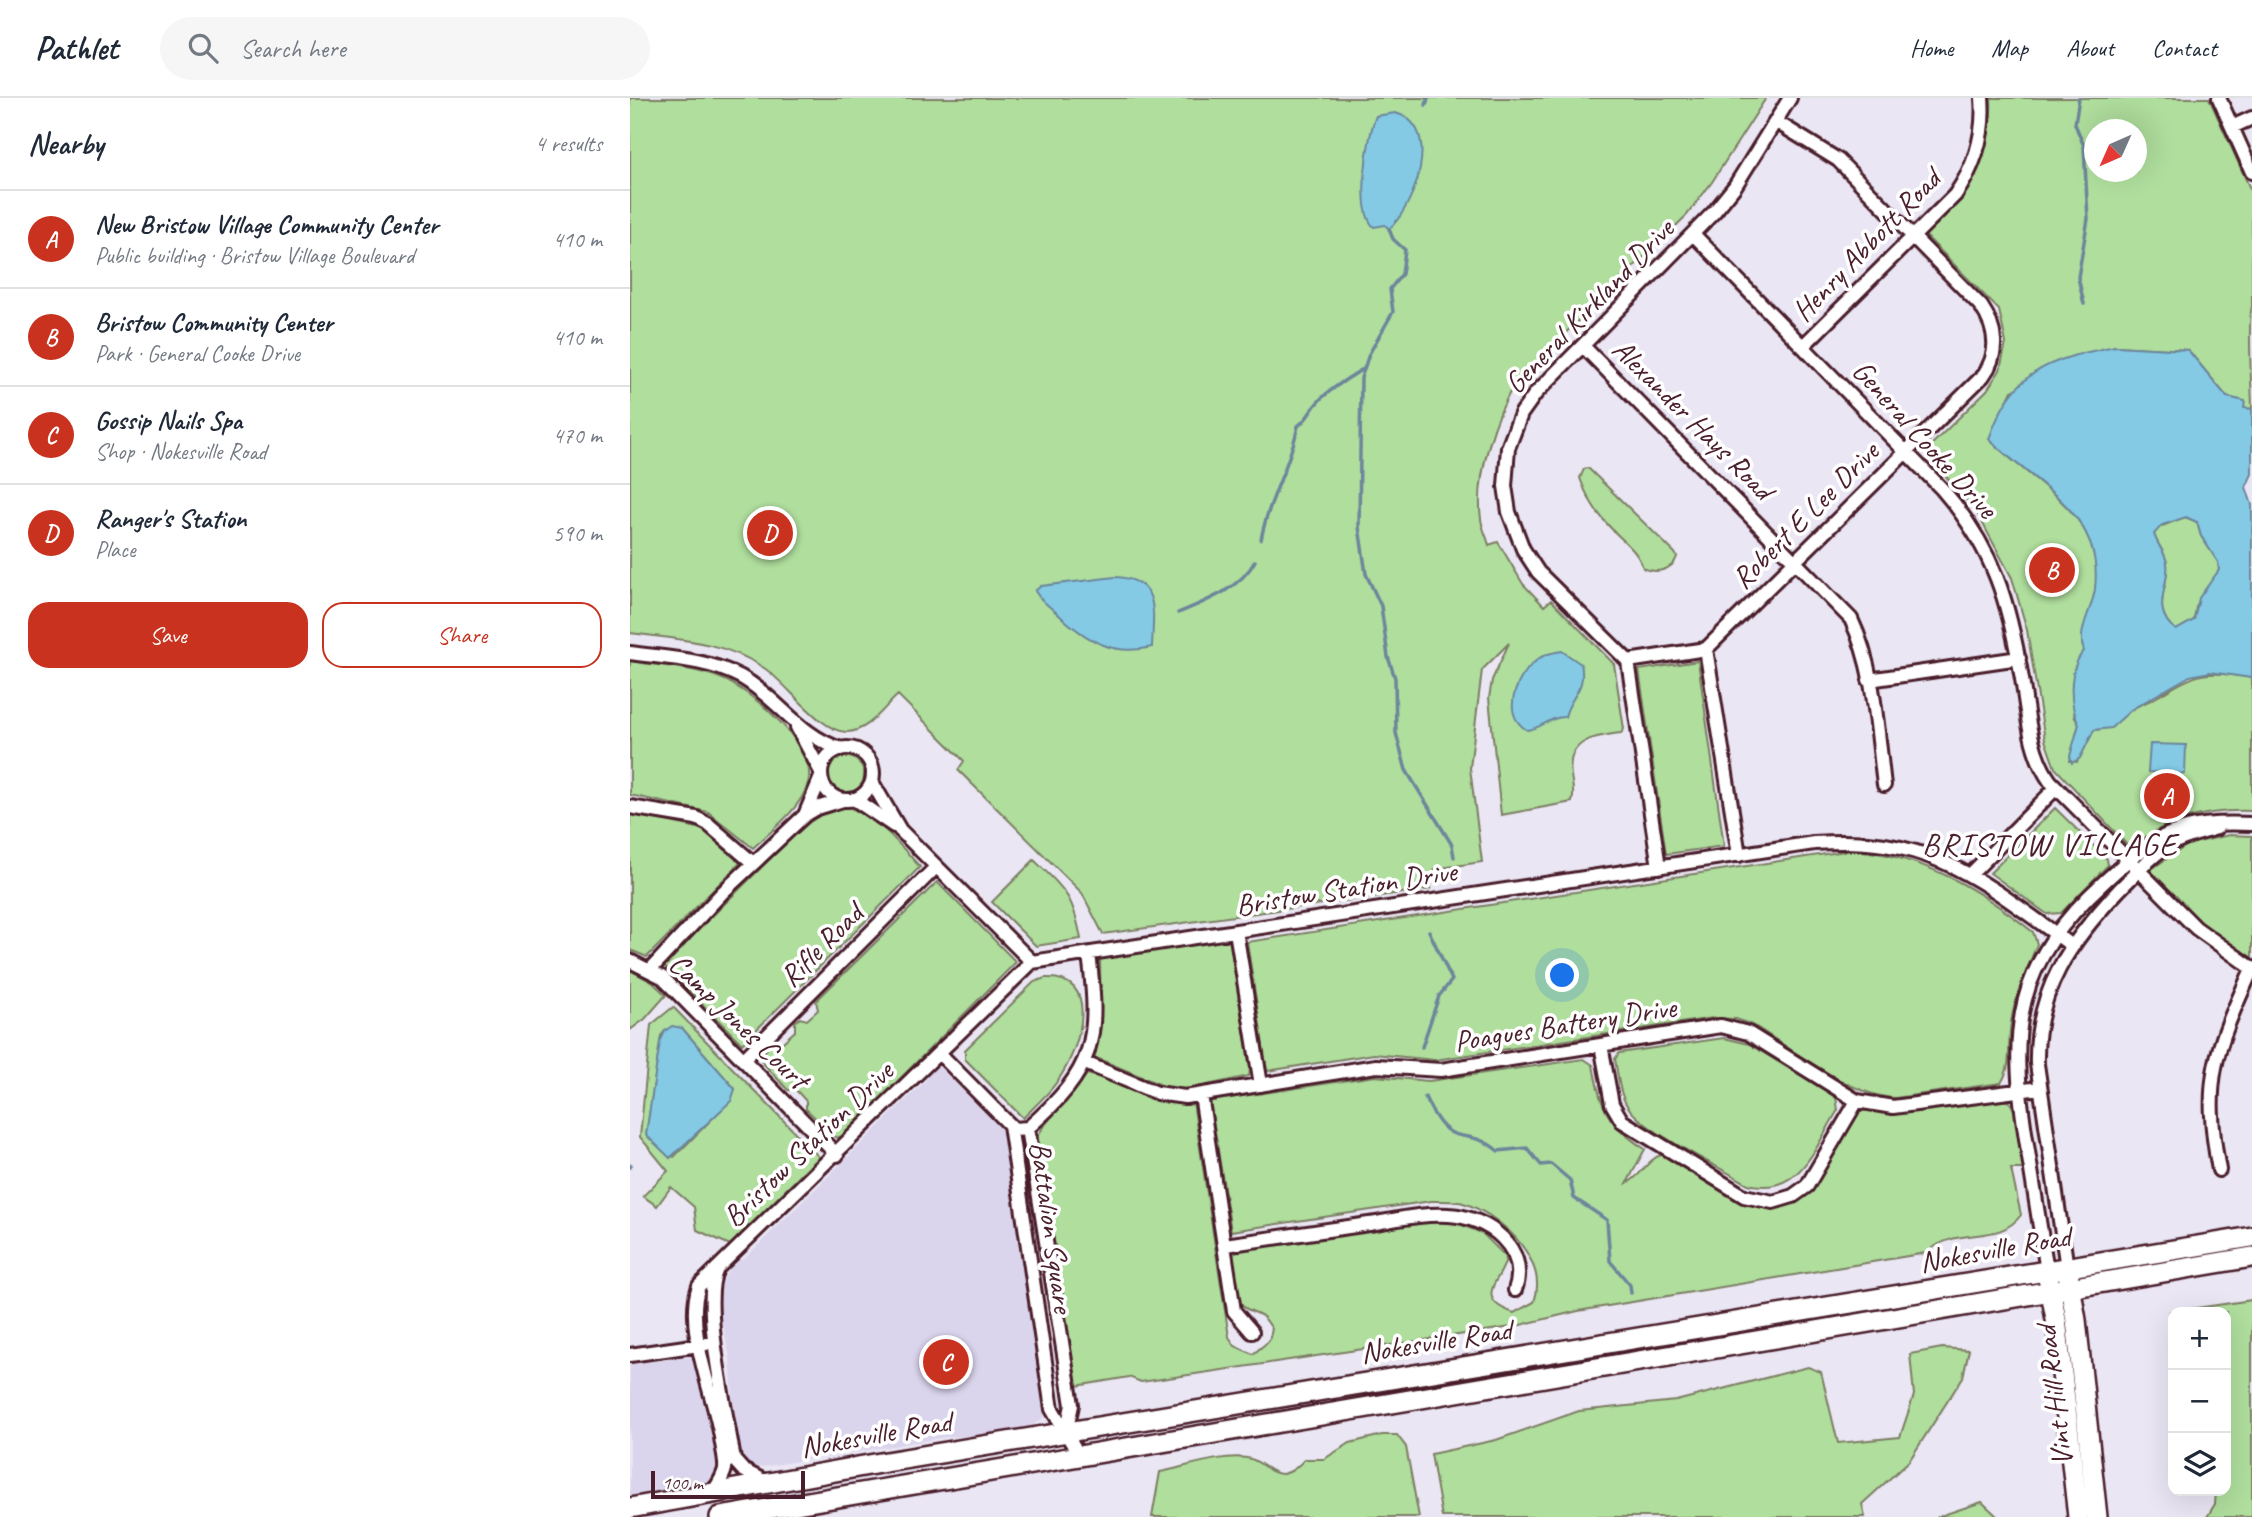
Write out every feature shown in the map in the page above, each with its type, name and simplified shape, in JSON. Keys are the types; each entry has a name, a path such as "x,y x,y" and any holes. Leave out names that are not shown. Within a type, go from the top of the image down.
{"main road":[{"name":"Nokesville Road","path":"630,1508 1066,1433 2252,1237"},
{"name":"Nokesville Road","path":"720,1517 2252,1257"},
{"name":"Vint Hill Road","path":"2057,1270 2097,1517"},
{"name":"Vint Hill Road","path":"2061,1289 2078,1517"}],"street":[{"name":"General Kirkland Drive","path":"1628,662 1530,561 1513,525 1506,499 1506,461 1521,414 1536,393 1695,235 1735,186 1790,98"},
{"name":"Henry Abbott Road","path":"1803,346 1955,195 1972,165 1982,133 1982,98"},
{"path":"2219,98 2252,173"},
{"path":"2232,127 2252,118"},
{"name":"Robert E Lee Drive","path":"1706,649 1983,376 1989,368 1995,347 1992,325 1981,306 1914,237 1838,160 1775,121"},
{"name":"General Cooke Drive","path":"1695,235 1906,452 1963,513 1982,541 2004,594 2019,658 2035,754 2056,788 2208,939 2252,969"},
{"name":"Alexander Hays Road","path":"1583,346 1851,619 1870,680 1884,785"},
{"path":"1659,867 1628,662 1706,649 1739,855"},
{"path":"630,653 697,663 730,672 764,693 795,723 828,745 852,748 866,757 873,770 872,782 862,796 817,808 805,815 753,863 651,969"},
{"path":"1870,680 2019,658"},
{"path":"795,723 830,794 849,799 900,830"},
{"path":"805,815 828,756 841,748"},
{"path":"872,782 900,830 1032,962"},
{"path":"1970,875 2056,788"},
{"path":"630,807 696,818 708,824 753,863"},
{"path":"2057,1270 2037,1053 2041,1019 2054,977 2071,945 2139,870 2178,841 2234,823"},
{"path":"2057,1270 2018,1091 2017,1046 2020,1017 2037,966 2055,933 2090,894 2128,860 2172,831 2189,825 2252,824"},
{"name":"Bristow Station Drive","path":"712,1494 723,1475 725,1462 699,1346 696,1294 699,1286 1032,962 1814,843 1861,841 1914,850 1936,857 1970,875 2071,945"},
{"name":"Rifle Road","path":"743,1060 936,867"},
{"path":"1236,931 1261,1085"},
{"path":"1010,1125 1019,1131 1028,1128 1066,1092 1085,1063 1095,1017 1089,954"},
{"name":"Camp Jones Court","path":"630,961 651,969 836,1155"},
{"path":"2219,1170 2211,1116 2215,1056 2252,969"},
{"name":"Poagues Battery Drive","path":"1085,1063 1157,1093 1177,1097 1376,1066 1441,1070 1731,1027 1748,1033 1857,1101 1874,1107 1893,1107 2040,1088"},
{"path":"1601,1045 1612,1104 1622,1121 1756,1201 1787,1199 1807,1186 1857,1101"},
{"name":"Battalion Square","path":"940,1054 1010,1125 1052,1409 1080,1457"},
{"path":"1201,1094 1234,1311 1252,1332"},
{"name":"Battalion Square","path":"1028,1128 1072,1405 1066,1433"},
{"path":"1225,1245 1421,1216 1461,1216 1490,1229 1509,1244 1519,1263 1515,1290"},
{"name":"Bristow Station Drive","path":"721,1263 711,1286 716,1343 734,1460 743,1470 767,1483"},
{"path":"630,1355 716,1343"}],"shaded area":[{"path":"934,1066 940,1068 1000,1127 1005,1138 1046,1403 1043,1418 1026,1430 947,1437 749,1469 737,1456 730,1357 719,1308 720,1288 727,1273 739,1260 744,1259 926,1080 927,1073"},
{"path":"690,1357 699,1363 704,1381 700,1389 706,1413 714,1428 722,1465 713,1482 708,1484 630,1496 630,1364"}],"green space":[{"path":"630,98 1766,98 1712,182 1687,215 1517,380 1501,411 1488,447 1480,502 1482,522 1489,545 1498,542 1523,584 1544,606 1551,600 1614,664 1624,729 1621,733 1592,738 1578,747 1573,754 1572,802 1501,815 1489,698 1492,680 1509,643 1482,670 1470,768 1482,862 1435,869 1430,889 1103,934 1082,893 958,770 964,761 898,695 862,728 847,732 837,730 826,725 773,675 749,659 699,643 630,633"},
{"path":"1991,98 2209,98 2252,193 2252,409 2244,408 2244,401 2227,397 2188,350 2115,346 2012,391 1989,439 2064,504 2091,542 2096,565 2095,591 2082,644 2085,651 2074,716 2079,724 2070,761 2077,762 2094,730 2110,726 2133,708 2191,678 2222,674 2252,678 2252,811 2219,812 2189,818 2160,829 2128,846 2055,768 2045,740 2027,630 2012,578 1975,509 1924,452 1987,390 2000,370 2006,343 1999,310 1925,235 1964,190 1982,157 1987,139"},
{"path":"1588,468 1675,553 1675,562 1658,571 1643,568 1633,550 1604,521 1588,497 1580,478 1584,469"},
{"path":"2185,517 2197,522 2201,536 2218,562 2219,570 2196,607 2194,620 2176,630 2168,622 2162,606 2167,564 2154,534 2157,528"},
{"path":"630,661 687,669 733,684 764,707 793,737 809,769 808,783 793,810 753,848 708,812 630,795"},
{"path":"1698,661 1724,846 1666,854 1639,670"},
{"path":"846,757 859,762 864,775 859,788 846,793 833,788 828,775 833,762"},
{"path":"844,806 877,823 920,867 742,1044 663,965 793,836 822,812"},
{"path":"2055,808 2107,859 2108,865 2061,913 2047,914 1990,873"},
{"path":"630,813 702,829 740,863 647,957 630,950"},
{"path":"2229,835 2252,836 2252,958 2205,926 2150,870 2189,844"},
{"path":"1852,850 1903,859 1949,877 1971,888 2033,932 2037,944 2015,1002 2007,1069 2001,1083 1895,1098 1877,1095 1840,1080 1753,1025 1736,1019 1713,1018 1435,1060 1374,1054 1267,1071 1247,942"},
{"path":"1034,860 1066,894 1075,912 1081,939 1036,946 992,902"},
{"path":"937,882 1016,962 843,1136 836,1138 806,1109 806,1101 796,1090 788,1090 762,1062 761,1055 774,1041 783,1042 795,1031 795,1022 800,1018 807,1020 818,1010 816,1001"},
{"path":"1224,939 1230,943 1250,1068 1249,1076 1184,1090 1171,1089 1094,1057 1101,1026 1100,958"},
{"path":"630,970 652,982 666,995 645,1019 630,1030"},
{"path":"1045,978 1063,980 1074,988 1080,999 1080,1030 1069,1061 1058,1080 1023,1118 965,1059 965,1050 1034,982"},
{"path":"673,1007 819,1157 730,1245 697,1230 694,1207 671,1187 657,1206 643,1196 668,1171 640,1137 651,1025","holes":["682,1028 735,1089 730,1101 674,1157 646,1135 661,1036 665,1031"]},
{"path":"1724,1038 1749,1044 1836,1097 1838,1110 1813,1153 1804,1166 1781,1183 1766,1186 1748,1184 1702,1159 1637,1117 1623,1096 1615,1059 1619,1053"},
{"path":"1584,1059 1593,1065 1599,1093 1614,1123 1645,1149 1627,1183 1652,1160 1663,1154 1727,1193 1765,1206 1781,1205 1794,1198 1812,1177 1842,1132 1860,1112 1867,1110 1886,1113 2000,1099 2010,1102 2015,1112 2025,1169 2011,1169 2021,1215 2001,1230 1951,1239 1926,1253 1578,1311 1512,1327 1141,1382 1129,1377 1076,1386 1037,1138 1045,1124 1087,1074 1193,1102 1229,1337 1235,1346 1253,1354 1269,1341 1272,1329 1264,1317 1247,1309 1239,1300 1231,1256 1237,1248 1422,1220 1454,1222 1482,1233 1506,1257 1491,1294 1501,1307 1514,1313 1534,1302 1537,1287 1535,1272 1529,1257 1509,1231 1496,1220 1469,1205 1455,1202 1431,1201 1231,1231 1210,1101 1375,1076 1429,1081"},
{"path":"2252,1300 2252,1517 2207,1517 2215,1504 2216,1496 2231,1496 2231,1307 2204,1307"},
{"path":"1942,1348 1969,1350 1963,1377 1909,1461 1862,1504 1865,1517 1442,1517 1431,1454 1496,1440 1579,1411 1676,1401 1808,1367 1821,1372 1838,1443 1900,1437 1914,1395 1910,1354"},
{"path":"1382,1435 1397,1435 1406,1447 1419,1517 1152,1517 1160,1472 1215,1459 1237,1457 1252,1459 1273,1472 1282,1474 1292,1470 1305,1459 1324,1459 1350,1443"},
{"path":"1982,1502 1998,1517 1937,1517"}],"water":[{"path":"1395,113 1410,120 1418,133 1421,149 1420,167 1408,203 1389,229 1385,225 1374,227 1365,206 1364,191 1369,140 1376,116"},
{"path":"2115,346 2188,350 2227,397 2245,401 2244,408 2252,409 2252,474 2246,487 2252,505 2252,678 2210,672 2190,676 2132,709 2111,728 2094,730 2080,758 2072,763 2070,756 2079,724 2073,707 2073,677 2084,651 2082,636 2094,596 2095,562 2089,539 2063,502 1989,439 2009,397 2036,372 2070,357","holes":["2186,517 2197,522 2201,536 2218,562 2219,570 2199,598 2194,620 2176,630 2168,622 2162,606 2167,564 2154,534 2162,525"]},
{"path":"1115,577 1130,579 1147,591 1153,610 1152,647 1125,650 1090,639 1068,623 1035,591 1041,586"},
{"path":"1562,651 1581,664 1580,687 1565,717 1555,718 1527,730 1518,722 1514,713 1515,691 1527,669 1536,661 1547,654"},
{"path":"2150,744 2186,745 2185,774 2148,772"},
{"path":"672,1026 682,1028 735,1089 731,1101 670,1158 646,1135 660,1042 665,1031"}],"waterway":[{"path":"1426,105 1428,98"},
{"path":"2079,98 2075,124 2084,146 2088,219 2078,277 2084,304"},
{"path":"1389,229 1393,239 1405,250 1402,274 1390,289 1393,312 1369,354 1361,378 1359,527 1366,574 1381,606 1388,657 1395,678 1396,733 1406,770 1452,845 1454,857"},
{"path":"1261,540 1298,426 1322,398 1364,369"},
{"path":"1178,613 1231,587 1249,571 1255,561"},
{"path":"1422,1047 1439,996 1452,980 1429,931"},
{"path":"1425,1097 1434,1115 1451,1132 1486,1143 1498,1151 1527,1148 1541,1165 1551,1164 1570,1180 1574,1198 1607,1220 1610,1261 1630,1285 1631,1293"}],"place":[{"name":"Ranger's Station","path":"770,533"},
{"name":"Bristow Community Center","path":"2052,570"},
{"name":"New Bristow Village Community Center","path":"2167,796"},
{"name":"Gossip Nails Spa","path":"946,1362"}],"district":[{"name":"BRISTOW VILLAGE","path":"2050,844"}]}
